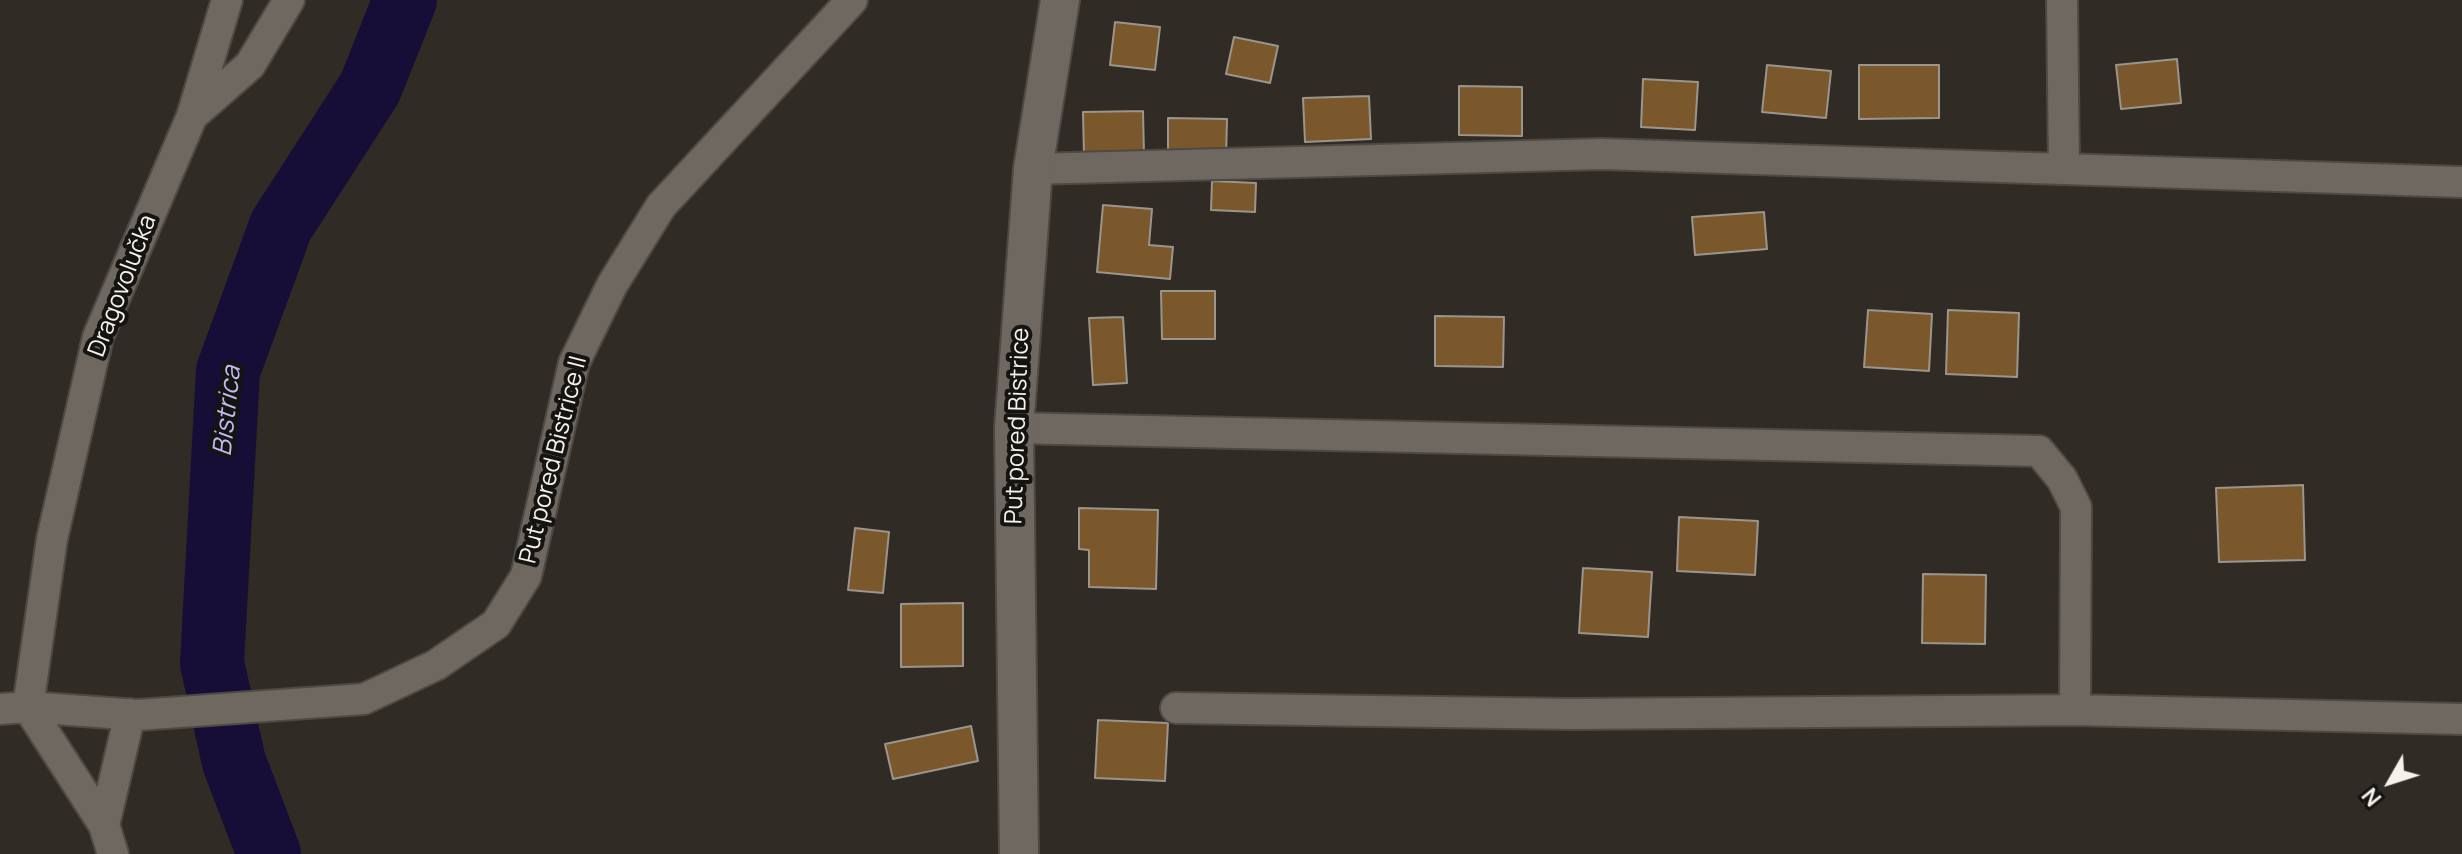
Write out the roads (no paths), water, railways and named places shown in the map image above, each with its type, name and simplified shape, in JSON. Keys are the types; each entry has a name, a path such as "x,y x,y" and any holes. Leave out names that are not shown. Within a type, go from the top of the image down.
{"street":[{"path":"192,116 227,0"},
{"name":"Dragovolučka","path":"14,708 98,337 192,116 250,65 289,0"},
{"name":"Put pored Bistrice II","path":"14,708 134,715 364,699 436,665 496,624 526,576 574,363 612,285 661,206 852,0"},
{"name":"Put pored Bistrice","path":"1019,854 1014,428 1033,169 1060,0"},
{"path":"2062,0 2064,169"},
{"path":"1033,169 1602,154 2462,182"},
{"path":"1014,428 2039,451 2062,479 2076,507 2075,710"},
{"path":"14,708 104,825 113,854"},
{"path":"1176,708 1571,714 2075,710 2462,719"},
{"path":"104,825 134,715"}],"waterway":[{"name":"Bistrica","path":"269,854 234,762 212,663 228,371 281,226 370,88 405,0"}]}
